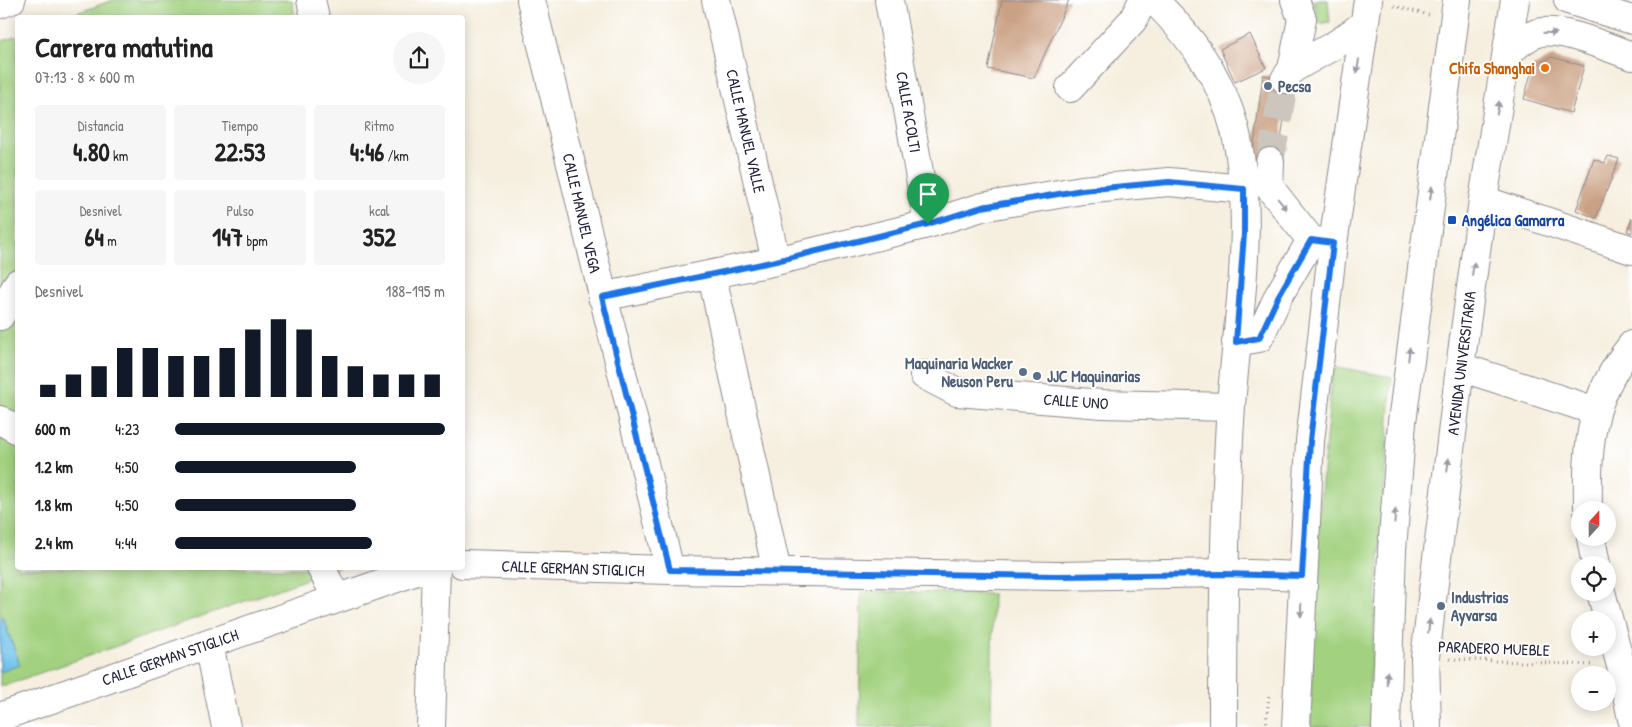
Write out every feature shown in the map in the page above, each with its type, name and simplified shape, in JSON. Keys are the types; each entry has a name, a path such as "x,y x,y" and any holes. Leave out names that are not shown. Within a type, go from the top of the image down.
{"street":[{"path":"0,4 11,0"},
{"path":"311,0 314,15"},
{"name":"CALLE MANUEL VEGA","path":"531,0 670,570"},
{"name":"CALLE MANUEL VALLE","path":"716,0 776,261"},
{"name":"CALLE ACOLTI","path":"889,0 928,224"},
{"path":"1070,88 1133,20 1143,0"},
{"path":"1154,0 1173,19 1202,56 1220,85 1235,130 1244,189 1244,234 1231,407 1223,574 1223,727"},
{"path":"1294,0 1302,19 1289,74 1338,43 1366,12"},
{"path":"1386,727 1392,550 1402,422 1457,0"},
{"name":"AVENIDA UNIVERSITARIA","path":"1427,727 1425,658 1460,367 1483,200 1515,0"},
{"path":"1568,0 1632,20"},
{"path":"1296,727 1302,576 1322,242 1366,12"},
{"path":"1508,53 1523,39 1537,33 1552,31 1632,56"},
{"path":"1270,162 1269,187 1322,242"},
{"path":"602,297 712,276 776,261 928,224 982,207 1082,190 1169,182 1244,189"},
{"path":"1483,200 1632,250"},
{"path":"1236,342 1259,338 1279,295 1322,242"},
{"path":"712,276 777,572"},
{"path":"0,316 15,288"},
{"path":"1588,501 1587,460 1590,434 1596,411 1609,379 1632,344"},
{"path":"1460,367 1596,411"},
{"name":"CALLE UNO","path":"924,375 957,392 1102,404 1231,407"},
{"path":"0,420 15,428"},
{"name":"CALLE GERMAN STIGLICH","path":"465,564 670,570 1058,576 1223,574 1302,576"},
{"path":"321,570 337,598"},
{"name":"CALLE GERMAN STIGLICH","path":"0,717 419,570"},
{"path":"431,727 436,570"},
{"path":"1603,601 1621,666 1632,719"},
{"path":"209,644 226,727"}],"path":[{"name":"PARADERO MUEBLE","path":"1425,658 1621,666"}],"green space":[{"path":"113,0 292,0 295,15 72,15"},
{"path":"1313,0 1328,0 1330,22 1320,24"},
{"path":"15,37 15,570 333,570 0,687 0,42"},
{"path":"1333,366 1392,377 1370,685 1370,727 1310,727 1316,545"},
{"path":"861,591 993,594 991,727 859,727"}],"water":[{"path":"3,618 20,665 0,672 0,619"}],"building":[{"path":"1002,0 1069,0 1034,78 988,69"},
{"path":"1250,34 1266,68 1235,82 1220,49"},
{"path":"1552,57 1584,66 1571,113 1524,99 1533,66"},
{"path":"1263,75 1289,79 1278,164 1252,160"},
{"path":"1608,156 1619,159 1596,218 1576,210 1594,159 1605,163"},
{"path":"1632,218 1632,233 1627,231"}],"tunnel":[{"path":"1270,162 1285,79"}],"place":[{"name":"Chifa Shanghai","path":"1545,68"},
{"name":"Pecsa","path":"1268,86"},
{"name":"Angélica Gamarra","path":"1452,220"},
{"name":"Maquinaria Wacker Neuson Peru","path":"1023,372"},
{"name":"JJC Maquinarias","path":"1037,376"},
{"name":"Industrias Ayvarsa","path":"1441,606"}],"route":[{"path":"1169,182 1244,189 1244,234 1236,342 1259,338 1279,295 1311,240 1333,243 1310,441 1302,576 1223,574 1058,576 670,570 602,297 712,276 928,224 982,207 1082,190 1169,182"}]}
